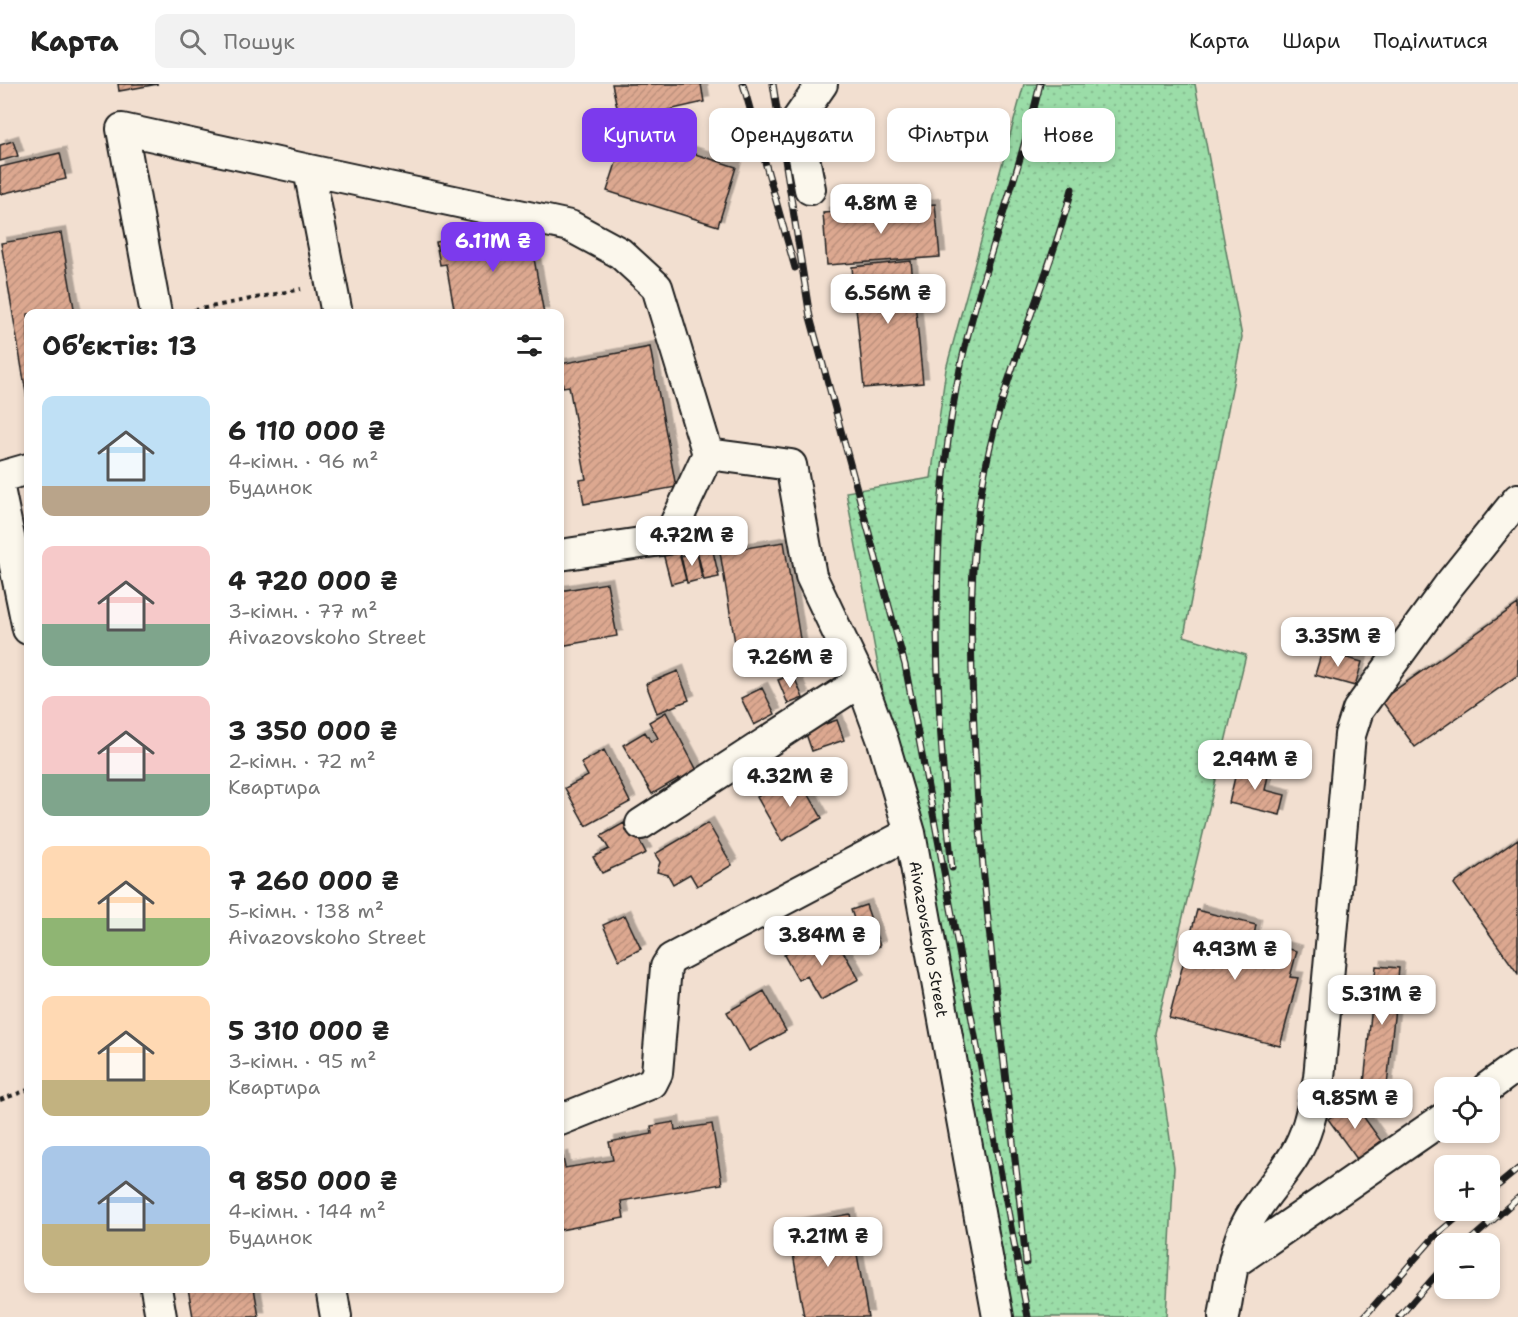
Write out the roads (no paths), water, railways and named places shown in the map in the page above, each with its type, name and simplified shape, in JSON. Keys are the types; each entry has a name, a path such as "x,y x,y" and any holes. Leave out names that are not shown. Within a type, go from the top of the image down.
{"street":[{"path":"810,189 797,120 822,84"},
{"path":"155,309 122,129 570,226 620,253 657,287 708,454 668,539 564,554"},
{"path":"309,170 336,309"},
{"name":"Aivazovskoho Street","path":"708,454 791,465 811,576 861,681 883,741 910,832 998,1317"},
{"path":"0,477 24,470"},
{"path":"0,493 24,610"},
{"path":"1224,1317 1234,1263 1244,1232 1257,1206 1294,1156 1311,1118 1319,1078 1350,735 1358,710 1449,585 1518,499"},
{"path":"641,824 861,681"},
{"path":"564,1118 652,1083 657,1073 666,967 671,958 910,832"},
{"path":"1500,1078 1518,1065"},
{"path":"1234,1263 1434,1125"},
{"path":"157,1293 161,1317"},
{"path":"332,1293 336,1317"}],"railway":[{"path":"743,84 795,268"},
{"path":"773,84 810,317 905,665 1028,1317"},
{"path":"952,868 942,753 937,638 937,580 945,464 953,407 970,325 1030,125 1040,84"},
{"path":"1026,1263 983,862 973,695 971,630 973,564 980,498 994,431 1072,189"},
{"path":"1500,1184 1518,1169"},
{"path":"1478,1233 1518,1198"},
{"path":"1364,1317 1435,1236 1453,1221"},
{"path":"1399,1317 1434,1277"}]}
